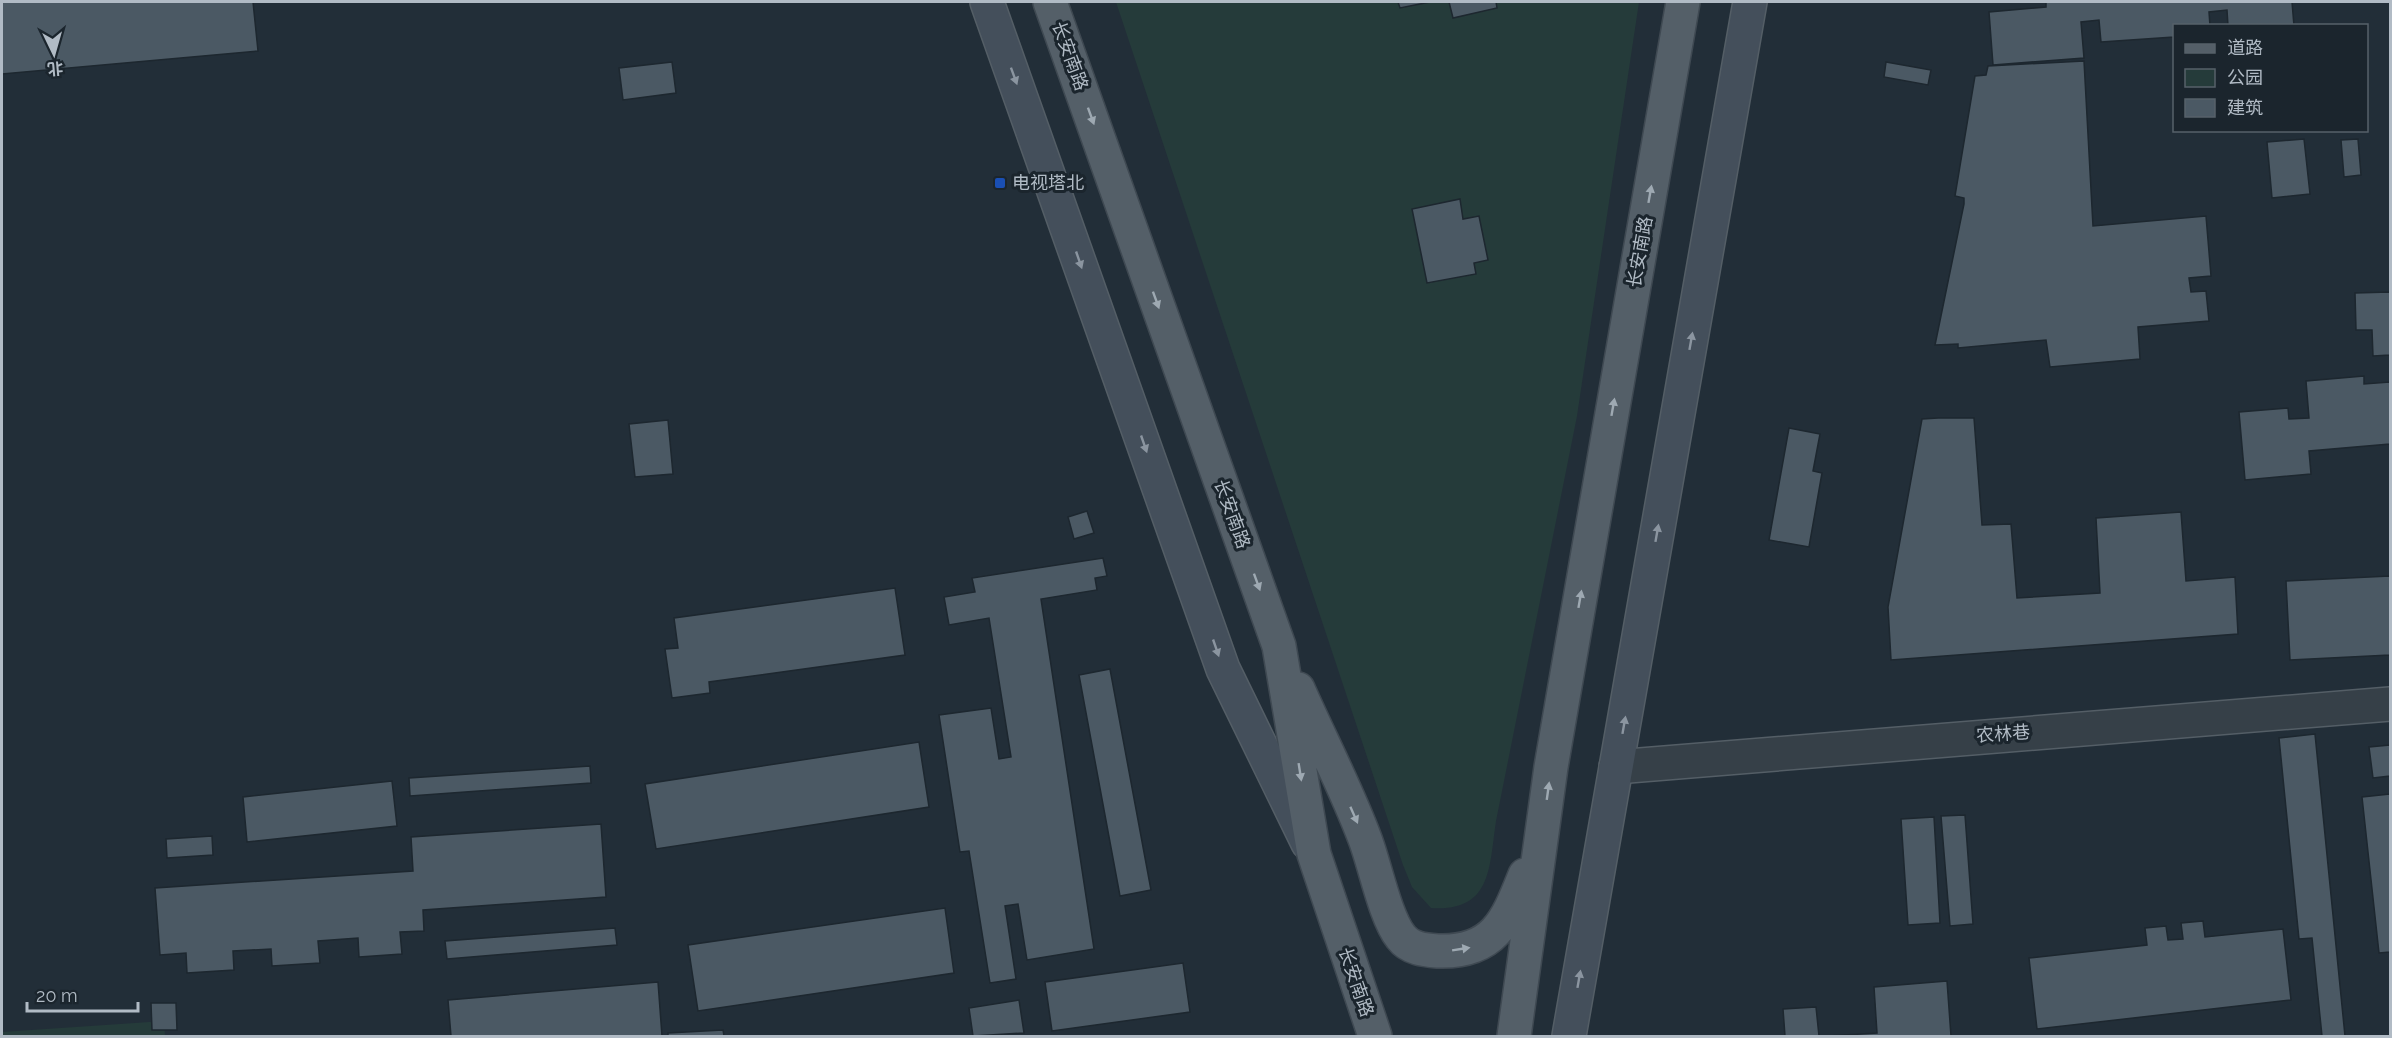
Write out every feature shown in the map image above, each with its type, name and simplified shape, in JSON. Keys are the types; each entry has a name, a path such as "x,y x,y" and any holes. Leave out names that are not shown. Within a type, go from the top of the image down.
{"main road":[{"path":"975,2 1002,44"},
{"path":"987,2 1223,669 1316,858"},
{"name":"长安南路","path":"1050,2 1280,646 1316,858 1375,1036"},
{"name":"长安南路","path":"1514,1036 1551,767 1683,2"},
{"path":"1569,1036 1750,2"},
{"path":"1280,646 1364,837 1394,923 1402,938 1413,947 1445,951 1470,948 1487,941 1502,926 1542,834"}],"street":[{"name":"农林巷","path":"1616,767 2391,704"}],"green space":[{"path":"1116,2 1639,2 1577,416 1488,870 1484,884 1477,895 1466,903 1451,907 1431,908 1412,887 1403,865"},
{"path":"164,1021 165,1036 2,1036 2,1032"}],"building":[{"path":"2,2 253,2 258,51 2,74"},
{"path":"1398,2 1430,2 1400,8"},
{"path":"1449,2 1496,2 1497,8 1453,18"},
{"path":"2046,2 2292,2 2294,24 2228,24 2227,10 2209,12 2210,24 2173,24 2173,37 2101,42 2099,20 2081,22 2084,58 1993,65 1989,12 2046,7"},
{"path":"2084,61 2093,226 2206,216 2211,276 2189,278 2191,292 2206,291 2209,321 2138,327 2140,359 2050,367 2046,340 1958,348 1958,344 1935,345 1964,204 1964,198 1955,196 1975,76 1986,75 1988,66"},
{"path":"672,62 676,93 623,100 619,68"},
{"path":"1886,62 1931,70 1928,85 1884,77"},
{"path":"2304,139 2310,194 2272,198 2267,142"},
{"path":"2358,139 2361,175 2344,177 2341,140"},
{"path":"1460,199 1463,219 1479,216 1488,260 1474,263 1476,274 1427,283 1412,209"},
{"path":"2390,292 2390,355 2373,356 2372,330 2356,330 2355,293"},
{"path":"2364,376 2364,384 2390,382 2390,444 2309,451 2311,474 2245,480 2239,412 2288,408 2289,419 2309,418 2306,381"},
{"path":"1974,418 1982,525 2011,524 2017,598 2100,593 2096,518 2181,512 2186,581 2235,577 2238,634 1891,660 1888,607 1922,419"},
{"path":"668,420 673,474 635,477 629,424"},
{"path":"1789,428 1820,434 1813,471 1822,473 1809,547 1769,540"},
{"path":"1087,511 1094,533 1074,539 1068,517"},
{"path":"1103,558 1107,576 1095,578 1097,590 1041,599 1094,949 1027,960 1018,904 1005,906 1016,979 990,983 969,851 960,852 939,715 991,708 999,759 1011,757 989,618 949,625 944,597 975,592 972,578"},
{"path":"2390,576 2390,655 2290,660 2286,581"},
{"path":"895,588 905,655 709,682 710,693 672,698 665,649 678,648 674,618"},
{"path":"1110,669 1151,890 1120,896 1079,675"},
{"path":"2315,734 2345,1036 2322,1036 2312,938 2299,939 2279,738"},
{"path":"919,742 929,807 656,849 645,784"},
{"path":"2390,745 2390,776 2373,778 2369,747"},
{"path":"590,766 591,783 410,796 409,778"},
{"path":"392,781 397,826 247,842 243,797"},
{"path":"2390,794 2390,952 2379,953 2362,797"},
{"path":"1965,815 1973,924 1950,926 1941,816"},
{"path":"1934,817 1940,923 1908,925 1901,819"},
{"path":"601,824 606,897 423,910 424,931 400,932 402,954 359,957 358,938 318,941 320,963 272,966 271,949 233,951 234,970 187,973 186,953 160,955 155,888 413,871 411,837"},
{"path":"212,836 213,855 167,858 166,839"},
{"path":"945,908 954,973 698,1011 688,945"},
{"path":"2203,921 2205,937 2283,929 2291,1000 2037,1029 2029,958 2147,945 2145,928 2166,926 2168,940 2183,939 2181,923"},
{"path":"615,928 617,945 447,959 445,941"},
{"path":"1183,963 1190,1012 1052,1031 1045,982"},
{"path":"1947,981 1951,1036 1829,1036 1877,1033 1874,987"},
{"path":"658,982 662,1036 451,1036 448,1000"},
{"path":"1019,1000 1024,1033 973,1036 969,1008"},
{"path":"151,1003 176,1003 177,1030 152,1030"},
{"path":"1816,1007 1819,1036 1785,1036 1783,1009"},
{"path":"723,1030 724,1036 668,1036 668,1033"}],"place":[{"name":"电视塔北","path":"1000,183"}]}
